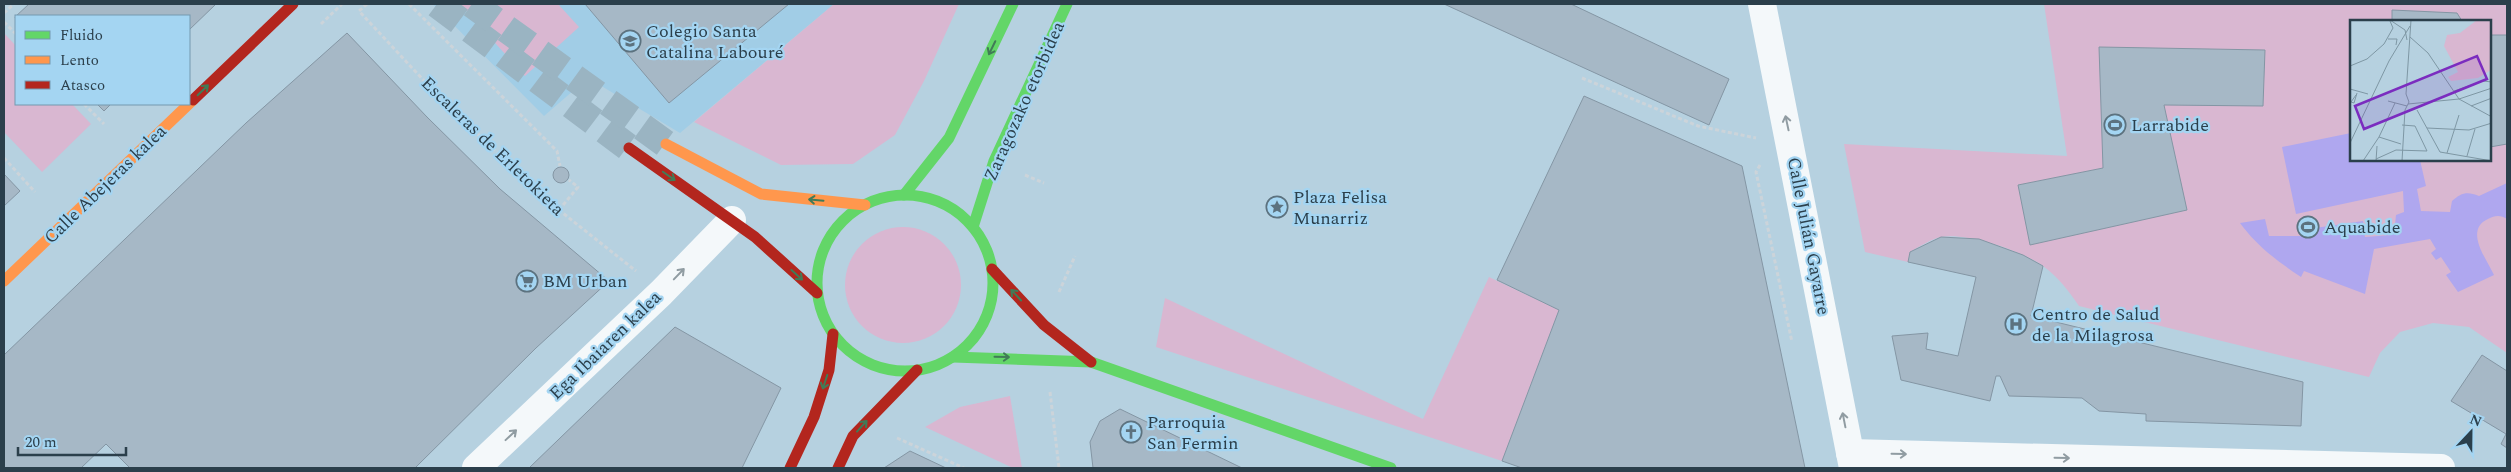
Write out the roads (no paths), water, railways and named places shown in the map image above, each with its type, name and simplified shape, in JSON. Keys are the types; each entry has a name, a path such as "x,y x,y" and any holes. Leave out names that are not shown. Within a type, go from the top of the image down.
{"main road":[{"name":"Calle Abejeras kalea","path":"190,103 293,4"},
{"path":"904,195 949,138 1014,4"},
{"name":"Zaragozako etorbidea","path":"973,227 994,161 1067,4"},
{"name":"Calle Abejeras kalea","path":"4,281 188,105"},
{"path":"666,144 761,194 865,205"},
{"path":"629,148 755,237 817,293"},
{"path":"904,195 923,197 942,204 959,214 973,227 985,247 992,269 992,294 986,318 972,340 953,357 936,365 917,370 893,370 870,364 850,352 833,334 822,314 817,293 818,272 823,251 833,232 847,216 865,205 884,198 904,195"},
{"path":"992,269 1044,325 1091,362"},
{"path":"790,468 814,418 830,370 833,334"},
{"path":"953,357 1029,358 1091,362 1391,468"},
{"path":"838,468 853,436 917,370"}],"street":[{"name":"Calle Julián Gayarre","path":"1762,4 1852,461"},
{"name":"Ega Ibaiaren kalea","path":"476,468 660,293 732,220"},
{"path":"1852,461 2441,468"}],"tunnel":[{"path":"437,4 629,148"},
{"path":"472,4 666,144"}],"place":[{"name":"Colegio Santa Catalina Labouré","path":"630,41"},
{"name":"Larrabide","path":"2115,125"},
{"name":"Plaza Felisa Munarriz","path":"1277,207"},
{"name":"Aquabide","path":"2308,227"},
{"name":"BM Urban","path":"527,281"},
{"name":"Centro de Salud de la Milagrosa","path":"2016,324"},
{"name":"Parroquia San Fermin","path":"1131,432"}]}
